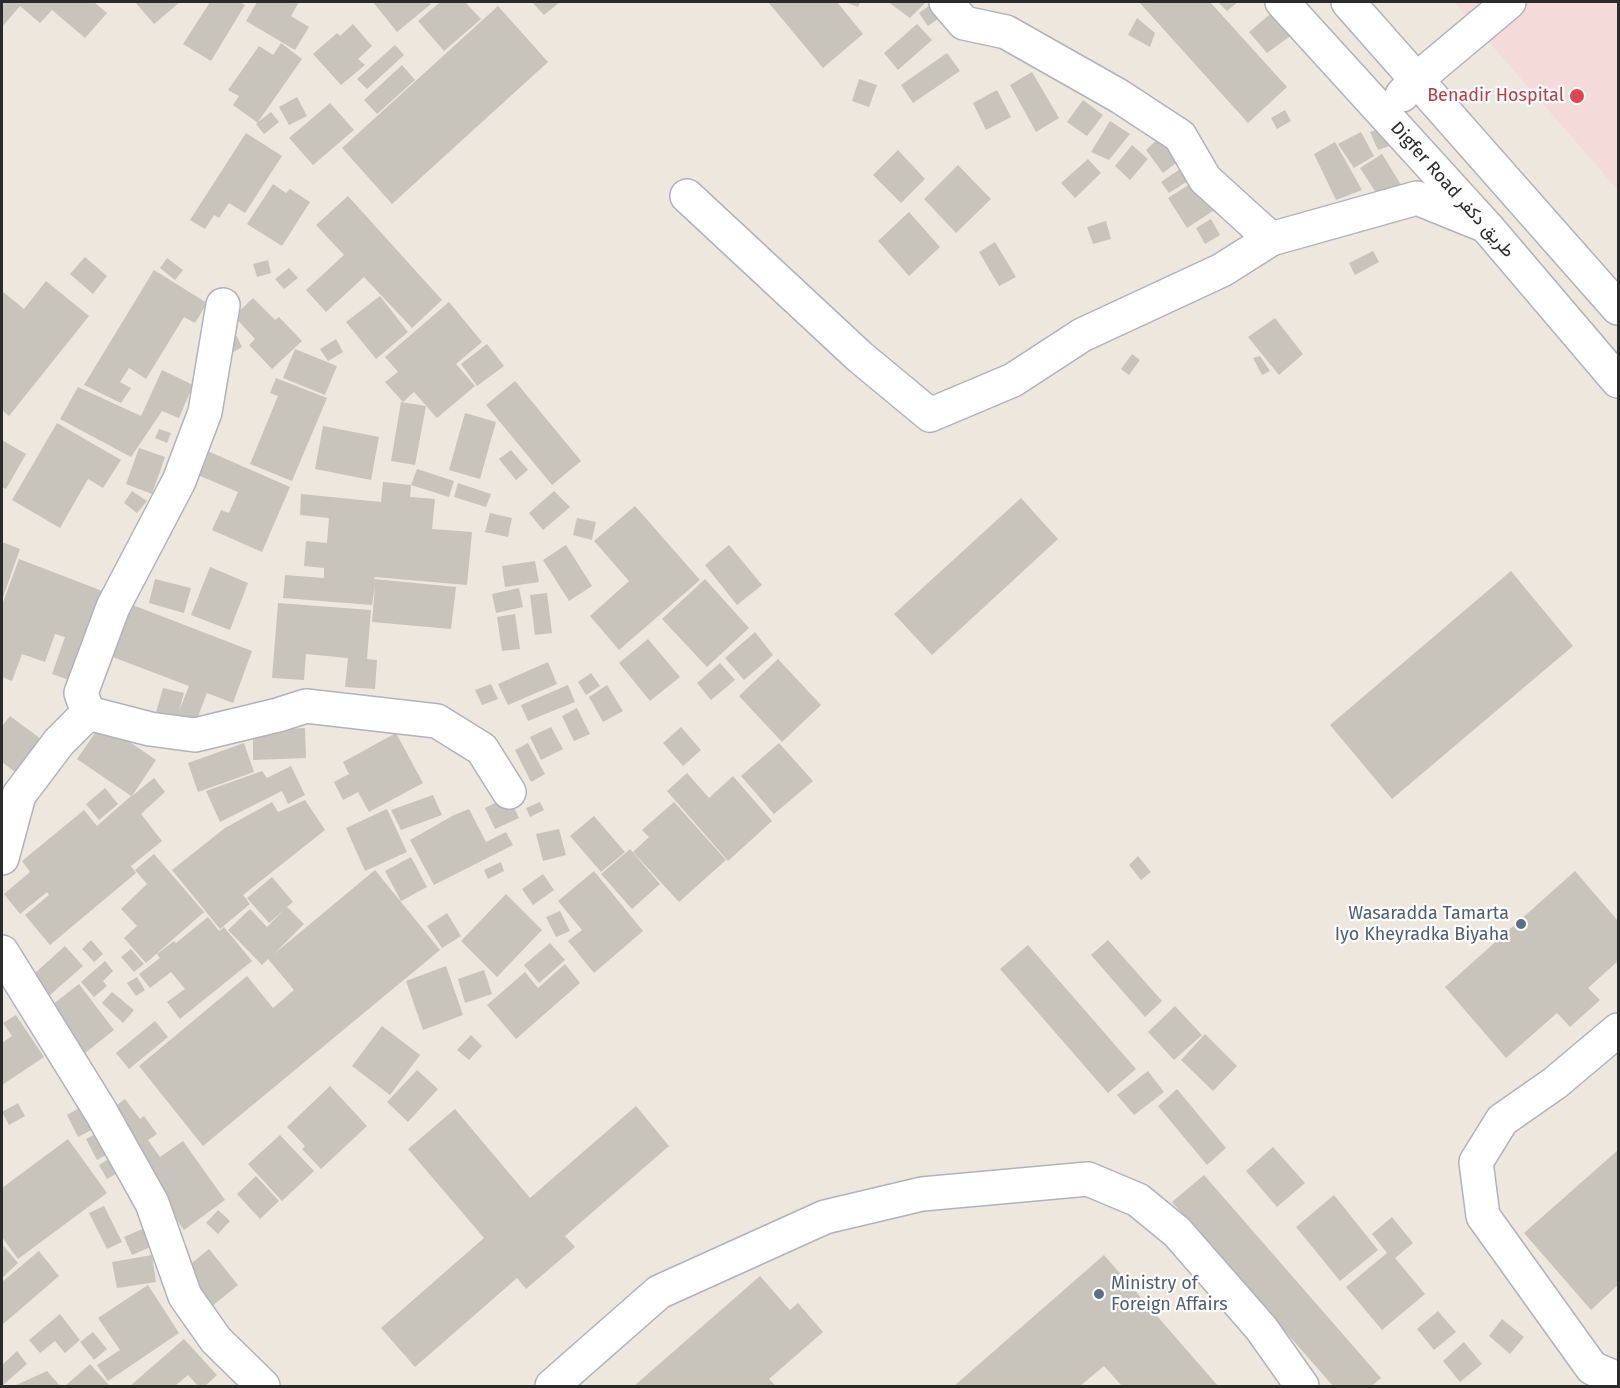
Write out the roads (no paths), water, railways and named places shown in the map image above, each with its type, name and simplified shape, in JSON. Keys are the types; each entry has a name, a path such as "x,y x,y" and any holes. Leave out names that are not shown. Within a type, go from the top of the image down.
{"street":[{"path":"946,2 964,23 1006,32 1119,96 1180,136 1205,179 1271,239"},
{"name":"Digfer Road طريق دكفر","path":"1282,2 1486,226 1618,381"},
{"path":"1348,2 1618,308"},
{"path":"1384,114 1416,80 1509,2"},
{"path":"687,196 860,357 930,415 1013,380 1082,335 1222,270 1271,239 1417,198 1486,226"},
{"path":"88,713 81,693 112,607 179,481 205,412 223,305"},
{"path":"88,713 150,729 195,735 278,716 306,706 437,721 482,748 509,792"},
{"path":"2,858 20,795 59,742 88,713"},
{"path":"2,952 101,1112 152,1203 185,1296 216,1340 263,1386"},
{"path":"1618,1030 1555,1083 1502,1120 1476,1162 1483,1216 1592,1368 1618,1379"},
{"path":"552,1386 659,1292 825,1217 922,1194 1088,1179 1138,1200 1178,1232 1261,1328 1302,1386"}],"place":[{"name":"Benadir Hospital","path":"1577,96"},
{"name":"Wasaradda Tamarta Iyo Kheyradka Biyaha","path":"1521,924"},
{"name":"Ministry of Foreign Affairs","path":"1099,1294"}]}
